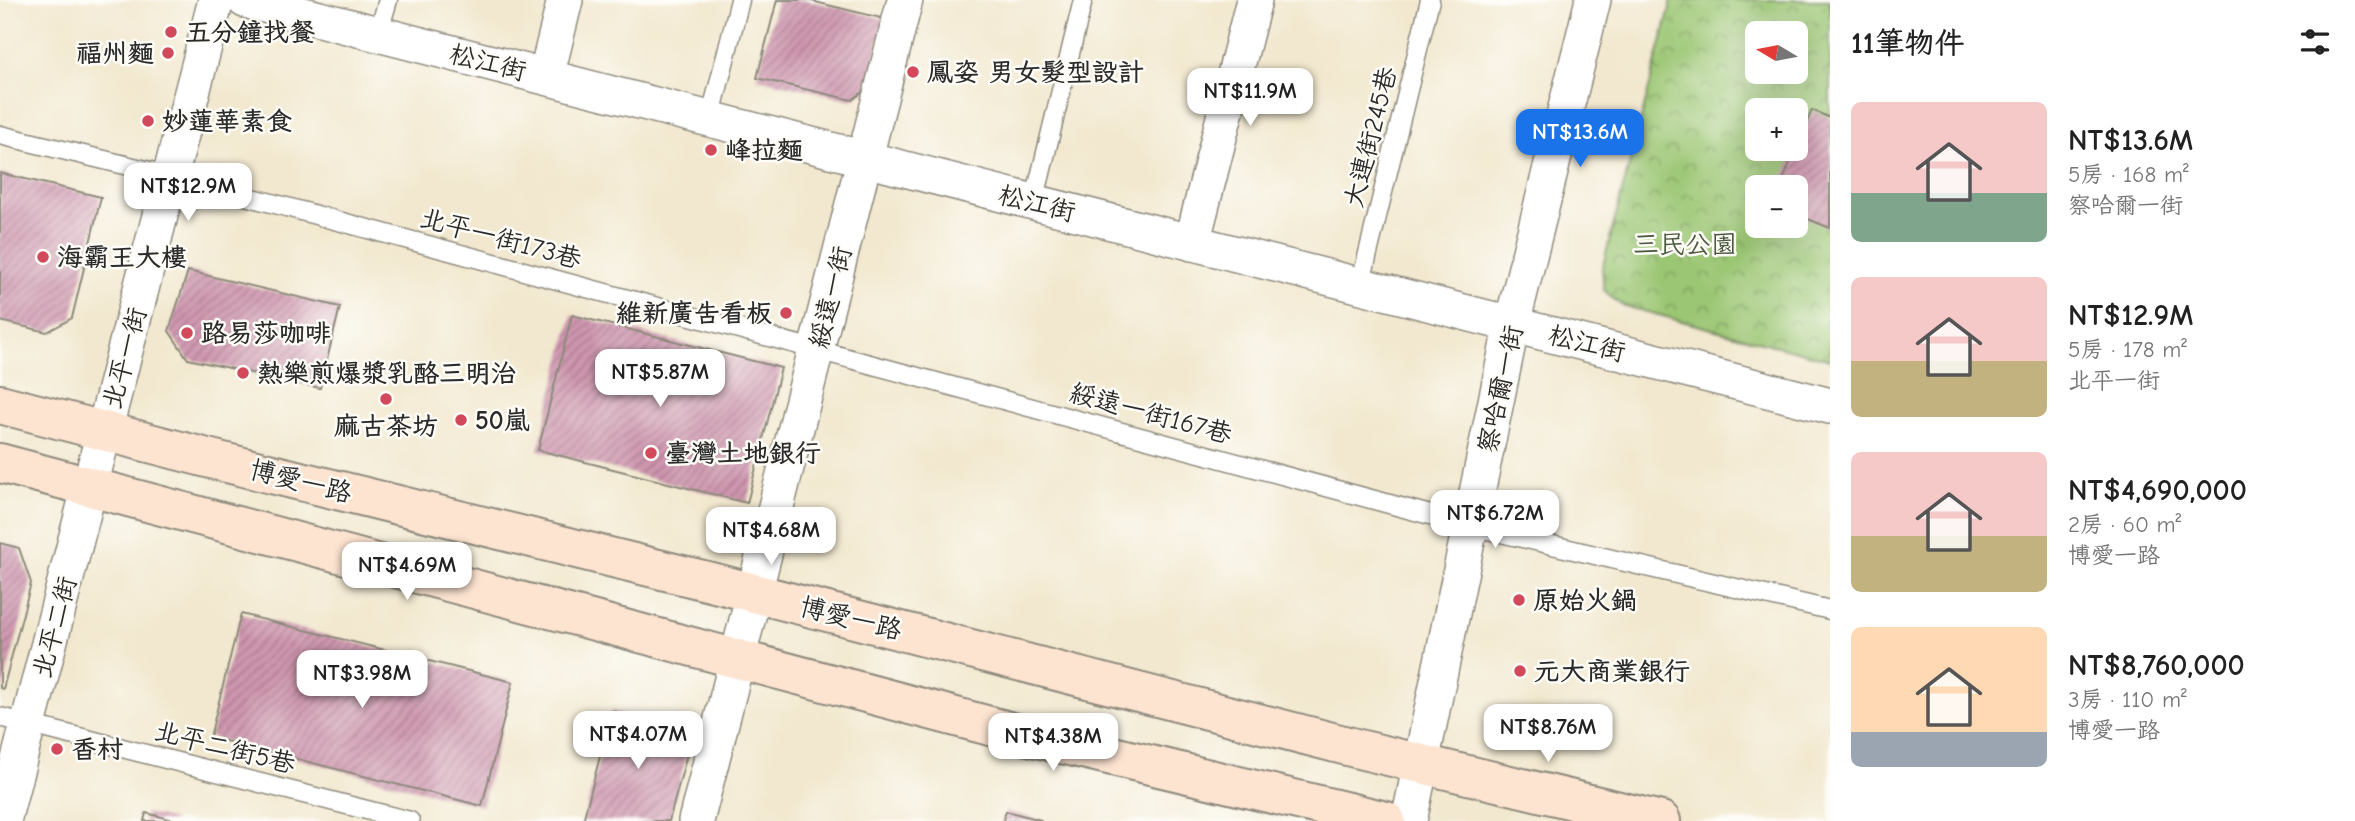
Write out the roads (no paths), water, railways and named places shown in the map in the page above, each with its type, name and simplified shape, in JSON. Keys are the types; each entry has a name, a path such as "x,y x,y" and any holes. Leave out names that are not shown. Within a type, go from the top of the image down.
{"main road":[{"name":"博愛一路","path":"0,404 1422,764 1661,821"},
{"path":"0,463 1020,734 1386,821"}],"street":[{"name":"北平一街","path":"105,432 216,0"},
{"name":"松江街","path":"245,0 1830,406"},
{"path":"546,77 565,0"},
{"name":"綏遠一街","path":"695,821 905,0"},
{"path":"1192,243 1254,0"},
{"name":"察哈爾一街","path":"1409,821 1512,324 1593,0"},
{"name":"北平二街","path":"3,821 14,721 90,489 105,432"}],"lane":[{"path":"378,34 388,0"},
{"path":"710,119 740,0"},
{"path":"1034,202 1083,0"},
{"name":"大連街245巷","path":"1360,286 1430,0"},
{"name":"北平一街173巷","path":"0,135 171,176 817,350"},
{"name":"綏遠一街167巷","path":"817,350 1471,526 1830,610"},
{"name":"北平二街5巷","path":"14,721 410,821"}],"place":[{"name":"五分鐘找餐","path":"171,32"},
{"name":"福州麵","path":"168,53"},
{"name":"鳳姿 男女髮型設計","path":"913,72"},
{"name":"妙蓮華素食","path":"148,121"},
{"name":"峰拉麵","path":"711,150"},
{"name":"海霸王大樓","path":"43,257"},
{"name":"維新廣告看板","path":"786,313"},
{"name":"路易莎咖啡","path":"187,333"},
{"name":"熱樂煎爆漿乳酪三明治","path":"243,373"},
{"name":"麻古茶坊","path":"386,399"},
{"name":"50嵐","path":"461,420"},
{"name":"臺灣土地銀行","path":"651,453"},
{"name":"原始火鍋","path":"1519,600"},
{"name":"元大商業銀行","path":"1520,671"},
{"name":"香村","path":"57,749"}],"park label":[{"name":"三民公園","path":"1685,244"}]}
